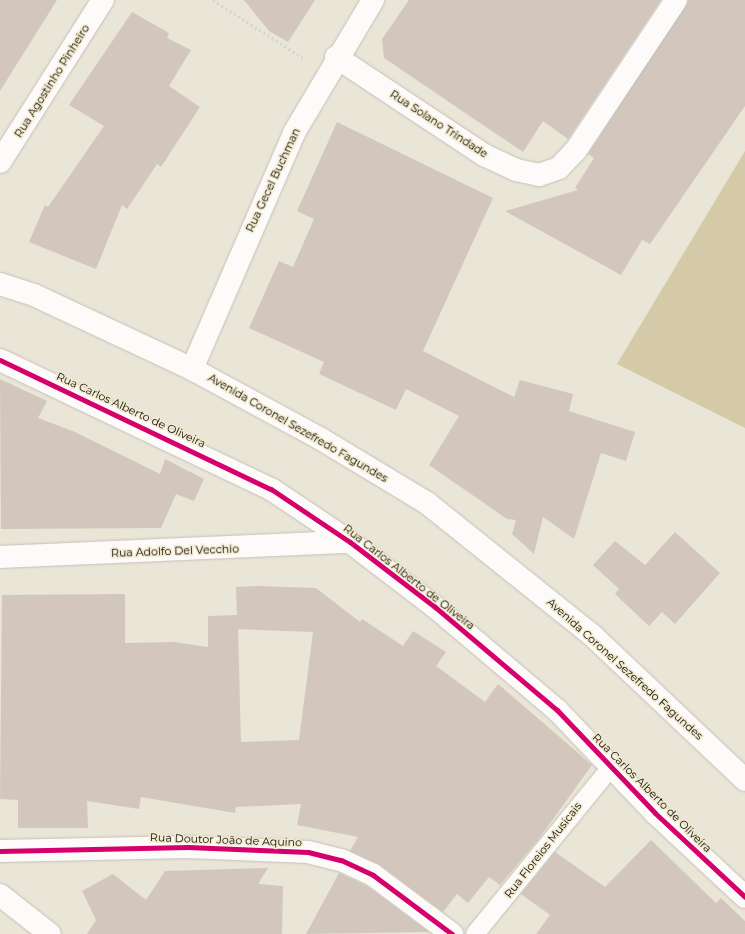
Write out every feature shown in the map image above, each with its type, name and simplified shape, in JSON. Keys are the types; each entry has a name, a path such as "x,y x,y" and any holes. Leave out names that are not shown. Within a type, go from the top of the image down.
{"street":[{"name":"Rua Agostinho Pinheiro","path":"0,162 103,0"},
{"name":"Rua Gecel Buchman","path":"192,369 277,169 332,65 373,0"},
{"name":"Rua Solano Trindade","path":"332,65 484,155 516,170 539,175 559,168 576,150 676,0"},
{"name":"Avenida Coronel Sezefredo Fagundes","path":"0,284 34,295 192,369 321,439 427,503 594,637 745,780"},
{"name":"Rua Carlos Alberto de Oliveira","path":"0,360 272,489 350,542 435,607 557,710 611,767 745,897"},
{"name":"Rua Adolfo Del Vecchio","path":"0,557 350,542"},
{"name":"Rua Doutor João de Aquino","path":"0,851 188,847 308,852 341,860 373,875 452,934"},
{"path":"0,894 50,934"}],"lane":[{"name":"Rua Floreios Musicais","path":"475,934 611,767"}],"path":[{"path":"213,0 332,65"}],"shaded area":[{"path":"745,151 745,428 617,364"}],"building":[{"path":"0,0 57,0 0,91"},
{"path":"244,0 315,0 288,42 269,31"},
{"path":"409,0 661,0 568,139 543,121 523,152 384,58 382,39"},
{"path":"688,0 745,0 745,106 650,244 642,240 621,275 505,211 578,190 575,188 594,158 588,154"},
{"path":"132,12 169,33 167,38 191,50 169,86 200,107 161,167 157,164 127,209 122,205 96,269 29,242 45,205 48,207 104,126 69,105"},
{"path":"337,122 493,198 423,351 514,397 520,380 573,394 569,411 635,432 626,461 601,453 574,539 543,517 534,554 512,534 516,520 507,519 429,465 459,416 406,389 396,410 319,374 324,362 249,328 279,261 293,267 314,219 297,211"},
{"path":"0,379 47,401 38,418 75,432 160,474 165,459 204,479 194,501 176,494 161,528 1,529"},
{"path":"675,532 720,573 675,624 662,612 649,626 615,594 619,589 593,565 615,541 645,565"},
{"path":"257,586 316,588 360,622 362,619 403,646 413,631 446,652 436,666 485,702 498,684 592,765 538,840 500,885 489,877 468,903 457,894 443,912 380,865 350,851 358,837 297,825 301,804 236,807 235,813 141,797 139,809 87,801 88,828 18,828 18,800 0,799 2,595 125,594 125,643 174,642 208,647 208,616 237,615 236,587","holes":["238,629 313,632 299,740 241,742"]},
{"path":"651,840 716,903 721,898 745,921 745,934 536,934 550,915 521,894 555,852 605,887"},
{"path":"268,868 258,884 283,886 282,934 87,934 96,920 82,891 113,874 146,900 165,871"},
{"path":"339,873 367,886 429,932 306,934"}],"cycle path":[{"path":"0,360 271,489 350,542 435,607 557,710 655,813 745,897"},
{"path":"0,851 188,847 308,852 341,860 373,875 452,934"}]}
